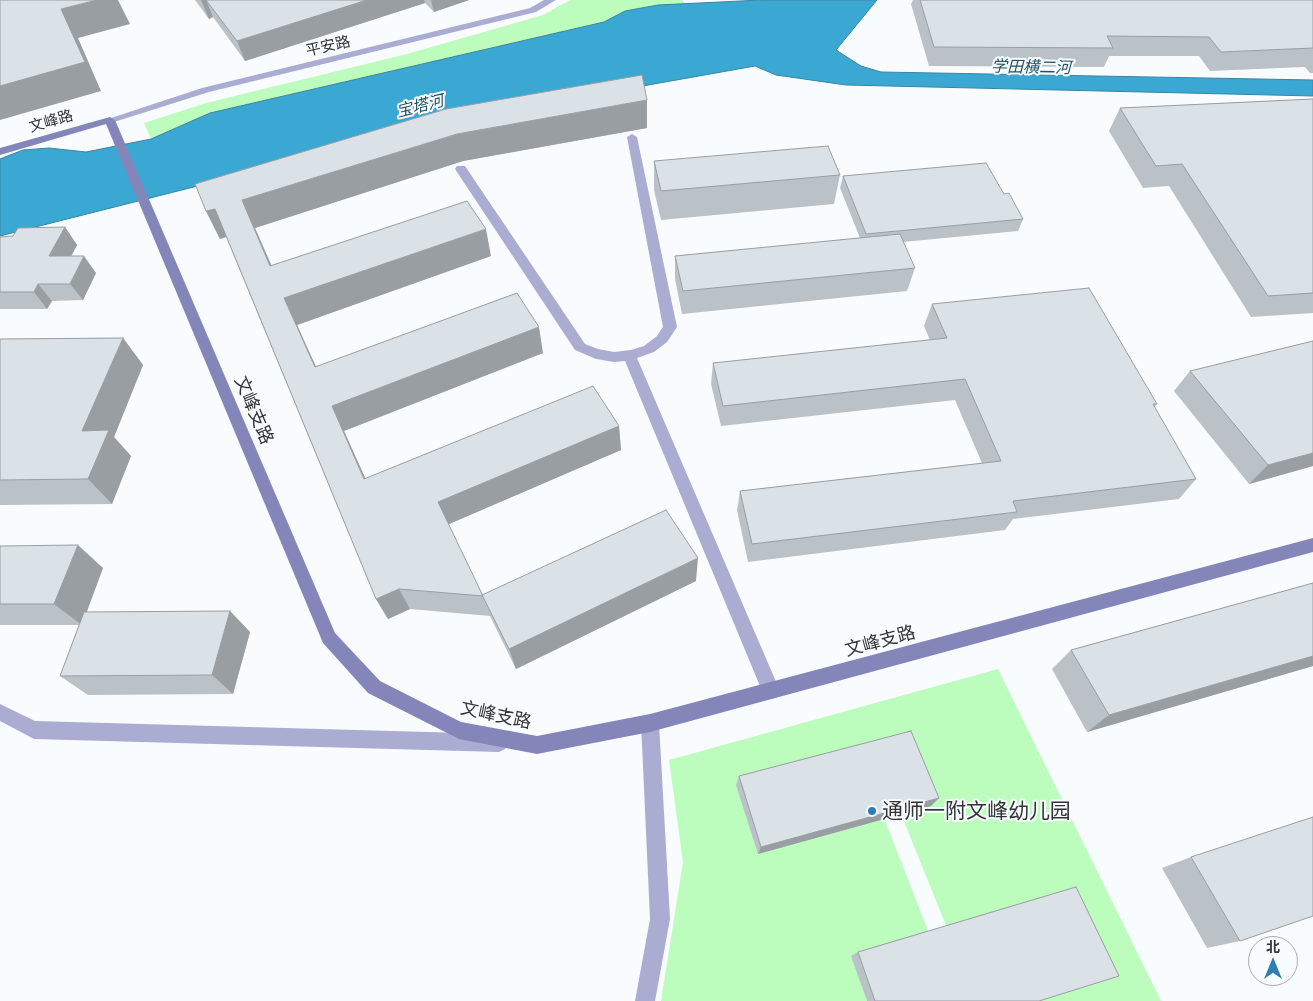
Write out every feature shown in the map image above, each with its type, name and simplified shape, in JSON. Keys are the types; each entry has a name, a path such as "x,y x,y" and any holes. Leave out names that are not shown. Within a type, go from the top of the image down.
{"street":[{"name":"平安路","path":"110,120 206,90 401,44 532,10 551,0"},
{"name":"文峰支路","path":"110,120 328,638 374,687 459,730 537,744 650,723 1313,545"},
{"name":"文峰路","path":"0,152 110,120"},
{"path":"461,170 580,347 605,355 629,355 649,348 662,339 670,327 632,137"},
{"path":"629,355 771,691"},
{"path":"0,712 34,730 537,744"},
{"path":"644,1001 660,918 650,723"}],"green space":[{"path":"570,0 682,0 686,5 658,5 625,11 604,22 210,113 151,139 144,123 206,103 407,54 543,15"},
{"name":"通师一附文峰幼儿园","path":"998,669 1161,1001 1033,1001 947,928 901,814 931,805 884,818 929,933 852,956 867,1001 661,1001 683,862 669,760"}],"water":[{"name":"宝塔河","path":"761,0 877,0 836,50 861,66 881,72 1313,80 1313,96 846,85 776,75 755,66 474,116 0,236 0,159 23,150 49,148 86,152 151,139 210,113 604,22 625,11 658,5"}],"building":[{"path":"0,0 97,0 61,9 85,62 0,86"},
{"path":"206,0 367,0 237,41"},
{"path":"920,0 1313,0 1313,48 1221,52 1209,37 1107,36 1113,48 934,47"},
{"path":"642,75 647,100 457,134 242,200 270,266 467,201 486,229 284,298 315,367 517,293 539,327 332,406 364,479 593,386 619,426 438,502 483,596 399,589 376,599 215,209 206,211 195,184 446,109"},
{"path":"1313,99 1313,293 1268,296 1182,164 1156,166 1120,108"},
{"path":"828,146 840,175 661,191 654,161"},
{"path":"986,163 1004,194 1009,193 1023,219 866,234 843,176"},
{"path":"65,227 49,256 84,256 70,284 38,284 34,292 0,292 0,237 13,236 18,228"},
{"path":"900,234 915,268 683,291 675,256"},
{"path":"1089,288 1157,404 1153,404 1196,479 1013,501 1017,512 752,544 740,491 1001,461 965,379 723,406 713,363 947,338 932,304"},
{"path":"123,338 82,431 109,430 88,479 0,480 0,339"},
{"path":"1313,341 1313,453 1268,465 1190,371"},
{"path":"666,510 698,558 509,649 482,595"},
{"path":"78,545 54,604 0,604 0,546"},
{"path":"1313,583 1313,656 1109,715 1071,650"},
{"path":"230,611 212,675 60,676 84,612"},
{"path":"911,731 939,798 761,847 739,776"},
{"path":"1313,817 1313,916 1255,936 1248,936 1248,938 1240,941 1191,857"},
{"path":"1076,887 1119,976 1039,1001 875,1001 858,952"}],"place":[{"name":"通师一附文峰幼儿园","path":"872,811"}],"water label":[{"name":"学田横二河","path":"1031,67"}]}
